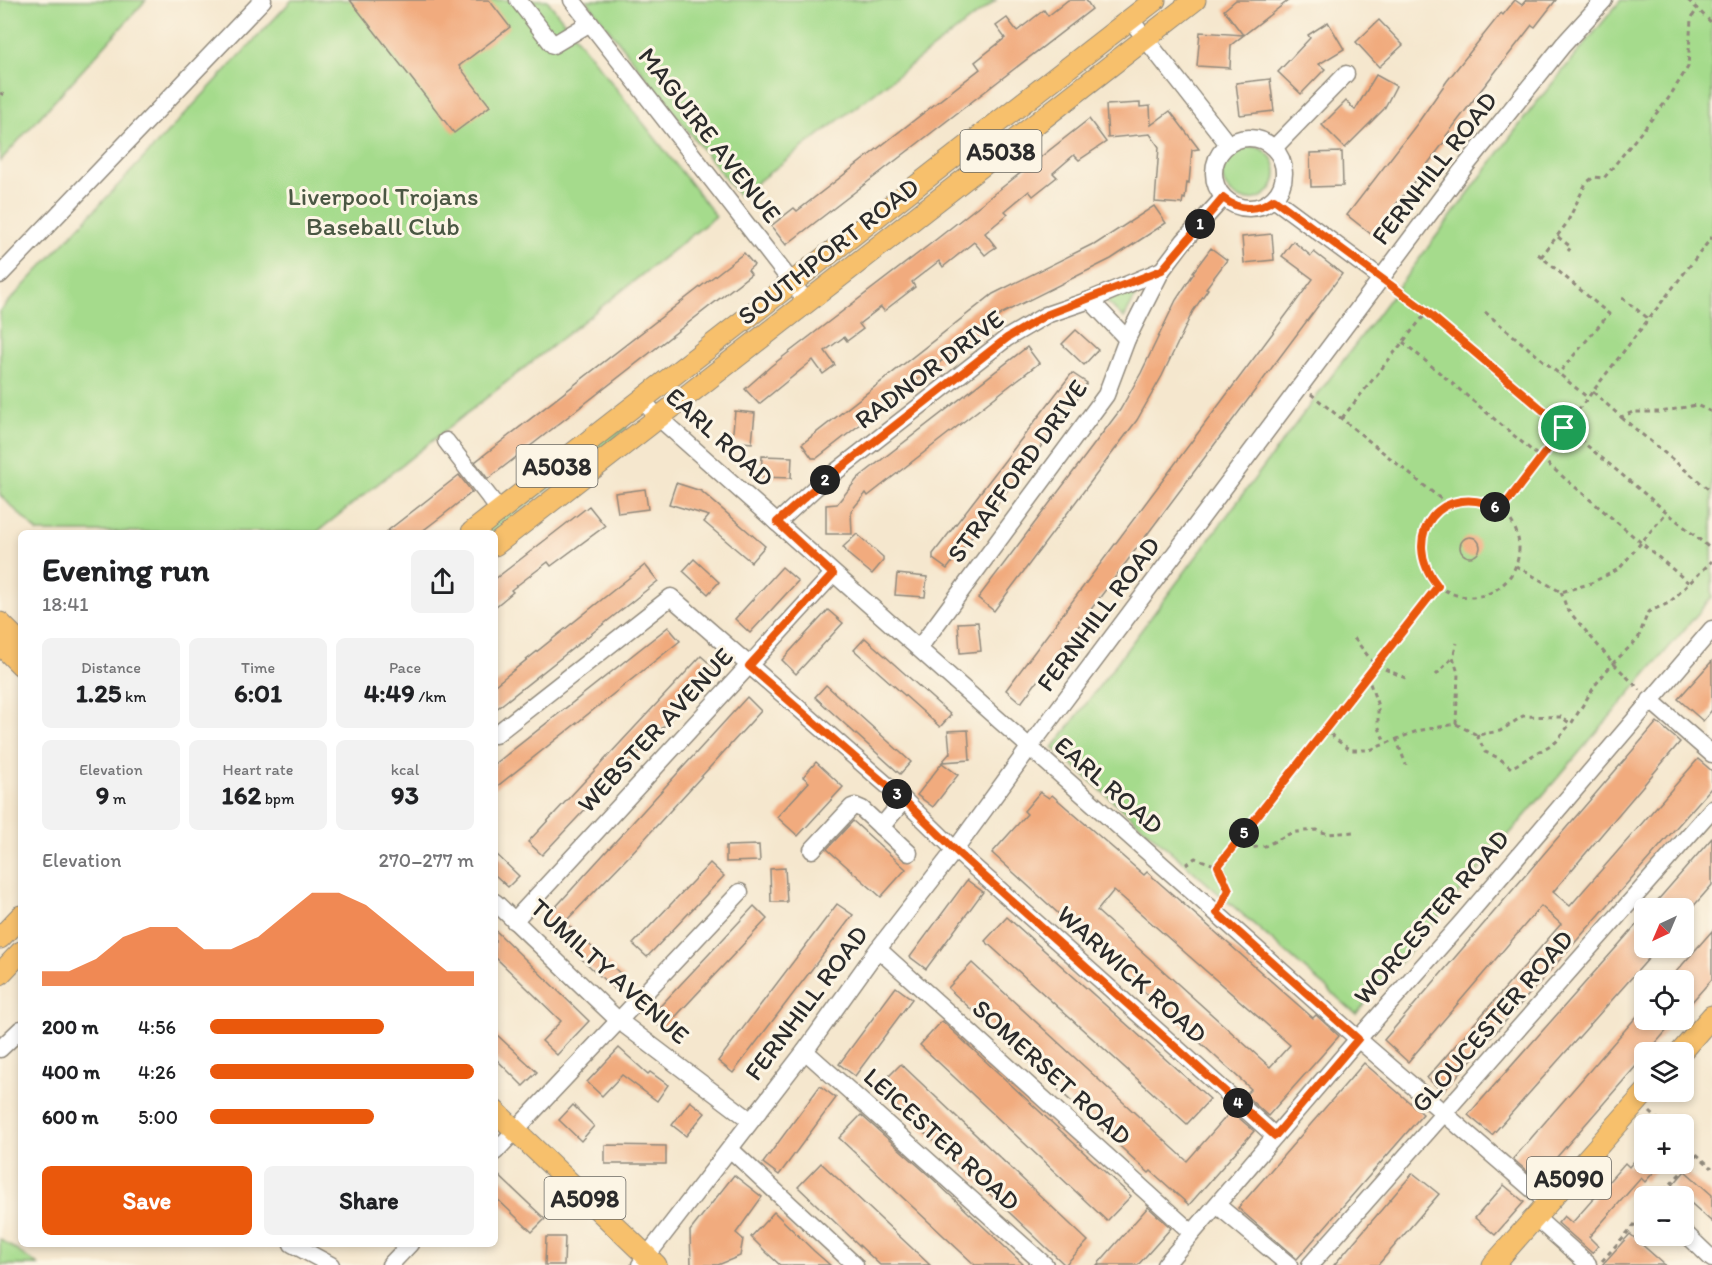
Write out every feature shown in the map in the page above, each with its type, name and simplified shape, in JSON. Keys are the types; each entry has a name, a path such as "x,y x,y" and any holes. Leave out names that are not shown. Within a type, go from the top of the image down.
{"main road":[{"name":"SOUTHPORT ROAD","path":"475,530 1155,0"},
{"name":"SOUTHPORT ROAD","path":"498,543 1195,0"},
{"path":"0,623 18,641"},
{"path":"0,644 18,662"},
{"path":"0,938 18,919"},
{"path":"0,974 18,955"},
{"path":"1690,1042 1712,1016"},
{"name":"A5090","path":"1493,1265 1637,1102"},
{"name":"A5098","path":"498,1114 648,1262"}],"street":[{"path":"0,275 263,0"},
{"path":"518,0 553,45 590,23"},
{"name":"MAGUIRE AVENUE","path":"572,0 807,302"},
{"name":"FERNHILL ROAD","path":"648,1262 750,1120 955,850 1460,173 1536,78 1604,0"},
{"path":"1130,19 1144,40 1185,87 1228,144"},
{"path":"1274,148 1346,74"},
{"path":"1244,138 1263,139 1274,148 1284,168 1282,187 1274,199 1253,209 1240,208 1223,198 1216,188 1213,169 1217,157 1228,144 1244,138"},
{"name":"STRAFFORD DRIVE","path":"919,648 1106,395 1127,339 1162,270 1223,198"},
{"path":"1274,199 1381,278"},
{"name":"RADNOR DRIVE","path":"777,522 815,488 1007,338 1046,315 1090,300 1162,270"},
{"path":"1090,300 1127,339"},
{"name":"EARL ROAD","path":"642,400 659,418 833,574 1443,1114 1593,1264"},
{"path":"446,441 500,511"},
{"name":"WEBSTER AVENUE","path":"514,921 833,574"},
{"name":"WARWICK ROAD","path":"498,733 671,597 904,800 955,850 1275,1136"},
{"name":"WORCESTER ROAD","path":"1164,1265 1462,922 1712,629"},
{"path":"1650,700 1712,754"},
{"path":"880,827 904,800"},
{"path":"812,850 855,806 862,809 909,853"},
{"name":"GLOUCESTER ROAD","path":"1310,1265 1712,809"},
{"path":"498,1149 740,892"},
{"name":"TUMILTY AVENUE","path":"498,905 618,1020 750,1120"},
{"name":"SOMERSET ROAD","path":"878,949 1192,1233"},
{"path":"0,1049 18,1032"},
{"name":"LEICESTER ROAD","path":"804,1051 1045,1265"},
{"path":"730,1149 855,1265"},
{"path":"1217,1205 1289,1265"},
{"path":"1694,1242 1712,1258"},
{"path":"298,1247 331,1265"},
{"path":"390,1265 407,1247"}],"path":[{"path":"1688,0 1712,23"},
{"path":"1558,374 1609,314 1539,255 1558,237 1586,183 1594,177 1604,178 1668,99 1688,67 1690,19 1697,9"},
{"path":"0,93 8,97"},
{"path":"1558,237 1571,247 1568,251"},
{"path":"1501,510 1712,237"},
{"path":"1381,278 1427,312 1712,550"},
{"path":"1622,298 1649,319"},
{"path":"1342,418 1427,312"},
{"path":"1485,312 1588,398"},
{"path":"1403,342 1689,583"},
{"path":"1300,385 1448,504"},
{"path":"1593,392 1712,492"},
{"path":"1621,417 1633,412 1660,412 1696,405 1712,412"},
{"path":"1475,499 1501,510 1509,519 1517,536 1519,554 1516,566 1508,580 1496,590 1482,596 1467,598 1451,594 1438,586 1428,574 1422,559 1421,543 1425,527 1435,514 1448,504 1475,499"},
{"path":"1561,592 1589,584 1619,569 1667,512"},
{"path":"1326,728 1334,738 1350,750 1370,750 1417,731 1456,724 1477,735 1485,752 1499,758 1511,768 1556,742 1596,684 1613,663 1638,639 1648,612 1669,603 1712,561"},
{"path":"1516,566 1561,592 1567,609 1613,663 1650,700"},
{"path":"1218,866 1438,586"},
{"path":"1354,638 1374,665 1408,679"},
{"path":"1436,675 1453,657 1457,643"},
{"path":"1453,657 1458,673 1456,724"},
{"path":"1367,675 1378,706 1378,726 1385,743"},
{"path":"1477,735 1500,731 1523,716 1561,717 1570,724"},
{"path":"1396,738 1406,765"},
{"path":"1239,839 1249,848 1265,846 1291,833 1304,831 1317,830 1328,834 1354,832"},
{"path":"1172,874 1195,858 1218,866 1229,890 1217,913"},
{"path":"1694,1152 1712,1168"},
{"path":"1669,1186 1697,1155"},
{"path":"1593,1264 1634,1224"}],"green space":[{"path":"0,0 146,0 0,161"},
{"name":"Liverpool Trojans Baseball Club","path":"292,0 547,0 716,216 320,530 36,530 0,495 0,311"},
{"path":"586,0 996,0 739,196"},
{"path":"1621,0 1712,0 1712,597 1356,1014 1053,748 1533,107"},
{"path":"1249,146 1259,148 1268,154 1274,163 1276,173 1274,183 1268,192 1259,198 1249,200 1239,198 1230,192 1224,183 1222,173 1224,163 1230,154 1239,148"},
{"path":"1137,287 1139,290 1124,318 1106,301"},
{"path":"623,422 627,428 496,530 485,530"},
{"path":"0,1239 38,1265 0,1265"}],"building":[{"path":"350,0 489,0 510,27 459,66 490,106 454,133"},
{"path":"1068,0 1086,0 1092,9 786,245 771,226 794,208 797,211 980,69 975,62 1005,38 996,26 1007,18 1017,31 1044,10 1048,16"},
{"path":"1236,0 1289,0 1231,45 1230,68 1197,66 1200,32 1243,35 1224,10"},
{"path":"1515,0 1522,5 1526,0 1556,0 1535,27 1532,25 1372,235 1347,215 1447,81 1501,13 1503,15"},
{"path":"1379,20 1403,45 1379,67 1356,42"},
{"path":"1328,22 1344,49 1319,64 1325,69 1301,94 1278,72 1310,38 1308,35"},
{"path":"1376,75 1396,86 1384,109 1345,148 1322,125 1346,101 1355,110"},
{"path":"1270,79 1274,111 1240,115 1236,83"},
{"path":"1140,103 1140,107 1150,106 1151,125 1170,111 1199,149 1192,150 1189,183 1187,182 1185,199 1183,198 1182,204 1155,202 1159,147 1150,134 1108,138 1106,105"},
{"path":"1089,119 1106,142 1079,160 1074,155 1053,173 1057,177 1033,196 1029,191 1005,211 1008,214 985,233 996,247 985,255 974,242 943,267 939,261 912,282 915,287 884,311 881,307 859,324 863,329 847,341 844,337 825,351 835,365 823,374 813,360 759,404 745,389 771,366"},
{"path":"1342,152 1343,186 1311,187 1310,153"},
{"path":"1154,206 1166,223 1111,259 1003,313 817,458 812,458 802,444 993,294 1094,245"},
{"path":"1272,234 1274,260 1244,263 1242,237"},
{"path":"1293,241 1311,256 1314,252 1342,274 1021,703 1006,690 1313,279 1282,256"},
{"path":"1211,248 1227,260 1206,288 1208,289 1193,311 1162,376 1137,420 994,611 978,598 1120,410 1141,373 1176,300"},
{"path":"744,253 754,265 748,270 751,274 488,479 475,462"},
{"path":"1076,330 1098,350 1084,365 1062,344"},
{"path":"1027,347 1039,363 868,496 866,493 851,511 852,534 826,534 826,505 837,504 858,478"},
{"path":"1072,373 1087,383 1078,398 947,569 933,559 933,554"},
{"path":"735,411 755,413 752,443 732,441"},
{"path":"762,456 792,457 791,478 761,477"},
{"path":"459,475 472,492 424,530 389,530"},
{"path":"676,483 701,491 765,546 751,562 704,522 709,516 669,504"},
{"path":"645,489 648,509 618,513 615,493"},
{"path":"589,506 605,526 551,566 548,562 511,590 513,592 498,604 498,577"},
{"path":"857,534 883,557 883,561 872,574 843,547"},
{"path":"1466,537 1474,537 1480,543 1480,551 1474,557 1466,557 1460,551 1460,543"},
{"path":"694,559 719,582 708,594 683,571"},
{"path":"645,565 658,581 498,708 498,683"},
{"path":"782,567 798,581 750,633 735,619"},
{"path":"897,574 927,577 925,597 895,595"},
{"path":"828,610 843,623 796,674 782,660"},
{"path":"978,622 981,651 960,653 958,623"},
{"path":"668,627 680,641 498,786 498,762"},
{"path":"865,638 951,715 940,727 854,650"},
{"path":"701,656 717,670 542,855 528,842"},
{"path":"1712,661 1712,710 1703,721 1678,699"},
{"path":"826,685 911,762 900,774 815,697"},
{"path":"747,697 761,711 629,856 565,922 625,978 614,989 542,922"},
{"path":"1657,722 1680,742 1553,892 1570,906 1698,759 1712,771 1712,787 1443,1092 1427,1078 1561,924 1541,906 1408,1062 1384,1040"},
{"path":"968,730 970,760 942,762 950,753 948,731"},
{"path":"816,762 843,787 798,836 777,817 809,782 803,777"},
{"path":"942,763 958,775 933,807 917,795"},
{"path":"1040,792 1049,798 1052,795 1144,875 1147,872 1313,1018 1316,1015 1339,1036 1268,1116 1245,1095 1251,1089 992,853 1027,814 1024,811","holes":["1114,890 1290,1045 1270,1067 1097,911"]},
{"path":"853,821 906,869 881,897 827,849"},
{"path":"1712,838 1712,885 1694,906 1694,898 1660,898"},
{"path":"759,845 760,861 726,862 726,846"},
{"path":"498,856 519,876 508,887 498,878"},
{"path":"710,863 724,876 647,957 633,944"},
{"path":"785,868 787,902 771,902 770,869"},
{"path":"967,880 983,892 926,969 910,957"},
{"path":"837,904 853,915 733,1073 718,1061"},
{"path":"754,906 767,919 663,1030 650,1017"},
{"path":"1007,917 1210,1099 1187,1124 985,941"},
{"path":"1634,927 1634,958 1649,958 1638,970 1634,970 1634,975 1492,1135 1468,1115"},
{"path":"1712,931 1712,979 1694,999 1694,970 1678,970 1688,958 1694,958 1694,951"},
{"path":"498,933 589,1021 557,1055 542,1041 561,1021 498,960"},
{"path":"972,963 1187,1161 1231,1111 1254,1131 1189,1205 1151,1171 1149,1173 948,988"},
{"path":"896,987 912,999 855,1076 839,1064"},
{"path":"1634,1020 1634,1030 1667,1030 1657,1042 1634,1042 1634,1068 1537,1180 1513,1159"},
{"path":"942,1021 1131,1196 1107,1221 920,1045"},
{"path":"498,1036 537,1072 523,1086 498,1061"},
{"path":"619,1048 648,1074 650,1072 668,1085 657,1101 622,1075 602,1096 587,1082"},
{"path":"1364,1063 1423,1114 1297,1259 1238,1208"},
{"path":"901,1064 1088,1241 1065,1265 877,1088"},
{"path":"820,1086 836,1098 779,1175 763,1163"},
{"path":"690,1101 705,1113 686,1136 672,1125"},
{"path":"573,1105 594,1126 581,1141 559,1120"},
{"path":"861,1115 1024,1265 975,1265 839,1138"},
{"path":"605,1145 666,1146 666,1164 605,1164"},
{"path":"1634,1161 1634,1174 1652,1174 1645,1182 1641,1178 1589,1237 1598,1246 1592,1253 1558,1223 1564,1216 1572,1223 1625,1163 1629,1167"},
{"path":"821,1163 930,1265 880,1265 798,1187"},
{"path":"1413,1173 1439,1194 1378,1265 1334,1265"},
{"path":"1682,1174 1688,1174 1712,1195 1712,1222 1694,1206 1694,1186 1672,1186"},
{"path":"498,1175 545,1219 532,1232 498,1200"},
{"path":"734,1175 762,1197 736,1233 743,1239 740,1256 718,1265 691,1265 690,1231"},
{"path":"1504,1185 1524,1202 1495,1235 1475,1218"},
{"path":"1148,1207 1171,1228 1138,1265 1097,1265"},
{"path":"774,1212 830,1265 780,1265 767,1253 751,1237"},
{"path":"1630,1234 1634,1238 1634,1246 1644,1246 1665,1265 1602,1265"},
{"path":"546,1237 565,1237 564,1265 545,1265"}],"route":[{"path":"1223,198 1240,208 1253,209 1274,199 1427,312 1564,428 1501,510 1475,499 1448,504 1435,514 1425,527 1421,543 1422,559 1428,574 1438,586 1218,866 1229,890 1217,913 1358,1039 1275,1136 955,850 904,800 749,666 833,574 777,522 815,488 1007,338 1046,315 1090,300 1162,270 1223,198"}]}
